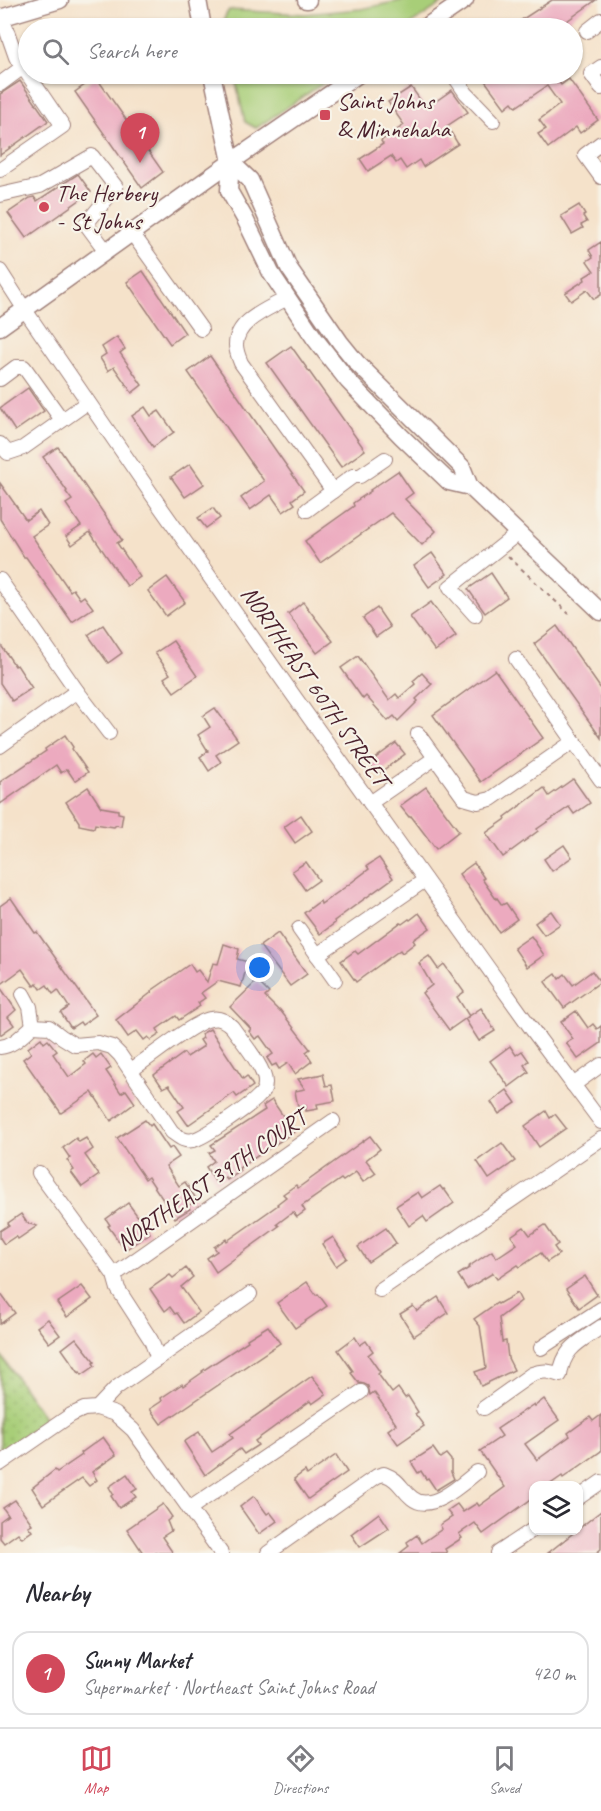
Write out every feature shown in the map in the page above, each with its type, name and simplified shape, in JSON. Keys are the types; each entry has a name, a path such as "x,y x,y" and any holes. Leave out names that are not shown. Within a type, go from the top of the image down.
{"main road":[{"path":"1,18 60,0"},
{"path":"198,0 201,18"},
{"path":"439,18 465,0"},
{"path":"214,84 231,162 229,191 271,273 315,339 348,381 449,482 470,487"},
{"path":"0,327 344,84"},
{"path":"231,162 250,180 290,268 357,363 462,467 470,487 601,612"}],"street":[{"path":"1,18 6,48 18,60"},
{"path":"587,31 601,20"},
{"path":"601,68 591,74 601,88"},
{"path":"0,84 18,71"},
{"path":"0,170 63,126 34,84"},
{"path":"460,84 493,121"},
{"path":"601,143 585,154 601,177"},
{"path":"0,195 40,186 92,156 116,187 86,224 106,251"},
{"path":"132,233 201,329"},
{"name":"NORTHEAST 60TH STREET","path":"0,271 24,310 370,803 601,1122"},
{"path":"287,298 244,324 237,334 236,346 241,363 333,491"},
{"path":"0,380 16,368 24,367 62,420"},
{"path":"0,444 8,453 23,448 88,402"},
{"path":"307,510 354,476 360,476 385,459"},
{"path":"475,615 450,587 518,532"},
{"path":"0,580 109,733"},
{"path":"516,659 601,780"},
{"path":"0,746 77,691"},
{"path":"418,734 464,798 478,802 491,800 573,741"},
{"path":"370,803 435,758"},
{"path":"317,955 425,880"},
{"path":"299,928 335,981"},
{"path":"23,994 30,1007 33,1026"},
{"path":"0,1047 12,1044 33,1026 49,1027 75,1045 98,1043 108,1045 120,1055 172,1132 187,1141 200,1138 254,1100 262,1093 265,1084 262,1071 232,1028 225,1021 217,1018 200,1022 131,1071"},
{"path":"573,1085 601,1065"},
{"name":"NORTHEAST 39TH COURT","path":"114,1275 333,1121"},
{"path":"380,1290 601,1139"},
{"path":"39,1173 114,1275 118,1289 151,1340 158,1359"},
{"path":"97,1408 116,1388 250,1294"},
{"path":"541,1348 601,1309"},
{"path":"484,1408 532,1374 550,1371 560,1375 566,1353 601,1327"},
{"path":"189,1509 361,1392"},
{"path":"0,1464 71,1415 84,1409 97,1408 115,1414 133,1430 221,1553"},
{"path":"268,1553 377,1476 384,1474 394,1478 412,1498 424,1503 441,1499 477,1472"},
{"path":"583,1495 601,1482"},
{"path":"498,1553 529,1532"}],"path":[{"path":"507,555 569,614"}],"green space":[{"path":"404,0 447,0 420,18 225,18 229,10 305,14 361,9"},
{"path":"236,84 322,84 256,128 245,122"},
{"path":"0,1354 46,1420 0,1453"}],"building":[{"path":"552,0 596,0 571,18 524,18"},
{"path":"18,82 22,84 48,121 0,155 0,94"},
{"path":"86,84 101,84 163,172 142,188 75,92"},
{"path":"487,84 573,84 598,120 580,133 576,127 548,148 538,134 546,129 539,120 560,104 547,86 516,107 512,102 505,108"},
{"path":"411,87 426,108 452,90 468,112 447,126 458,144 423,167 419,160 406,169 400,160 396,163 391,156 368,171 360,159 383,144 381,141 404,125 388,102"},
{"name":"The Herbery - St Johns","path":"78,174 91,192 26,238 8,213 30,198 34,197 37,201"},
{"path":"579,205 587,222 581,225 583,228 572,234 561,216"},
{"path":"601,242 601,295 594,299 587,290 571,301 565,293 594,271 587,261 593,257 589,250"},
{"path":"143,271 185,333 170,344 127,282"},
{"path":"117,337 125,349 120,353 142,385 132,393 114,367 108,371 100,358 106,354 102,347"},
{"path":"291,346 365,450 341,467 267,363"},
{"path":"210,356 304,491 292,500 295,504 283,512 271,495 250,510 241,498 264,481 188,372"},
{"path":"28,388 44,411 15,431 0,408"},
{"path":"145,407 151,416 159,411 174,432 153,447 132,416"},
{"path":"58,447 122,540 117,543 140,577 127,586 90,532 72,545 66,536 81,526 66,504 72,500 43,457"},
{"path":"190,464 204,484 185,497 171,477"},
{"path":"398,471 413,493 405,499 436,531 422,545 391,513 320,563 305,541"},
{"path":"0,483 26,520 39,511 48,525 32,536 70,591 73,589 80,599 84,596 93,608 72,622 24,557 0,519"},
{"path":"213,508 220,518 206,528 198,518"},
{"path":"432,553 447,574 429,587 414,566"},
{"path":"491,573 507,597 485,613 468,589"},
{"path":"167,577 185,602 166,616 148,591"},
{"path":"303,602 333,641 317,653 288,614"},
{"path":"431,602 456,636 435,651 410,617"},
{"path":"377,608 390,627 376,637 363,618"},
{"path":"103,625 122,653 108,663 88,635"},
{"path":"557,626 601,689 601,738 534,644"},
{"path":"173,641 197,676 174,692 164,678 170,674 155,653"},
{"path":"0,644 32,688 12,701 0,683"},
{"path":"358,656 389,700 396,694 399,698 415,684 413,681 422,673 432,684 398,721 394,716 388,721 366,696 363,699 341,668"},
{"path":"495,670 543,738 481,782 433,715"},
{"path":"215,708 238,740 216,755 221,762 209,771 200,757 208,751 198,735 210,727 203,716"},
{"path":"65,735 88,772 75,781 67,769 61,773 56,765 0,804 0,782 46,751 45,749"},
{"path":"396,743 405,754 378,774 369,763"},
{"path":"573,779 590,803 574,814 569,807 503,857 486,833 544,788 549,796"},
{"path":"88,787 101,807 118,810 118,813 123,814 121,826 95,824 94,828 79,825 66,802"},
{"path":"426,787 459,831 436,849 411,816 409,817 400,806"},
{"path":"301,815 312,831 295,843 284,827"},
{"path":"564,845 572,857 552,871 544,859"},
{"path":"379,858 393,878 320,934 304,913 344,888 369,869 367,866"},
{"path":"306,862 319,880 305,890 292,871"},
{"path":"474,863 496,899 502,905 506,903 517,919 499,932 459,874"},
{"path":"11,898 96,1015 82,1025 80,1022 71,1028 61,1013 69,1007 58,990 53,994 47,985 41,989 37,983 34,986 22,969 0,985 0,906"},
{"path":"551,911 560,924 544,935 535,923"},
{"path":"419,913 430,928 413,940 415,943 402,953 400,950 356,982 341,961 355,951 358,954 400,923 410,920"},
{"path":"278,933 307,974 290,986 260,946"},
{"path":"531,936 544,955 527,967 514,948"},
{"path":"224,944 239,949 237,959 248,962 241,987 218,981 201,993 205,998 198,1003 200,1006 179,1020 176,1016 157,1029 160,1034 151,1040 148,1037 144,1040 137,1031 128,1037 116,1020 151,991 190,964 195,972 198,970 207,982 213,963 218,964"},
{"path":"429,956 438,969 444,964 464,992 457,997 469,1016 449,1030 422,993 432,985 419,963"},
{"path":"592,971 600,982 564,1008 545,982 556,974 559,979 565,974 573,985"},
{"path":"257,981 269,993 265,997 280,1010 310,1049 306,1052 312,1061 295,1074 288,1063 279,1069 276,1064 272,1066 267,1058 273,1054 260,1036 255,1039 249,1031 251,1029 230,1007"},
{"path":"0,987 16,1010 8,1017 14,1025 0,1035"},
{"path":"481,1008 495,1031 479,1041 465,1019"},
{"path":"576,1011 588,1028 593,1024 597,1029 601,1026 601,1043 578,1059 566,1043 573,1039 561,1022"},
{"path":"210,1029 243,1079 247,1076 253,1086 237,1097 234,1093 188,1125 178,1111 184,1107 169,1085 163,1088 154,1075 184,1053 187,1057 204,1046 200,1040 203,1038 201,1034"},
{"path":"41,1038 44,1043 48,1040 57,1051 53,1054 69,1077 86,1064 84,1061 93,1054 96,1058 101,1054 111,1068 106,1071 121,1093 126,1090 135,1103 111,1121 92,1092 61,1113 23,1059 31,1053 28,1048"},
{"path":"510,1046 516,1055 522,1051 529,1061 524,1065 529,1072 509,1087 490,1061"},
{"path":"323,1074 326,1086 332,1085 335,1101 317,1104 318,1109 306,1111 306,1106 298,1107 295,1091 305,1089 298,1079"},
{"path":"507,1090 516,1103 499,1114 491,1102"},
{"path":"272,1100 294,1132 239,1168 241,1171 227,1180 225,1177 216,1183 206,1167 214,1161 209,1153 215,1150 211,1145 265,1110 263,1106"},
{"path":"546,1111 550,1118 555,1114 566,1128 539,1147 525,1126"},
{"path":"145,1120 150,1126 152,1124 169,1149 172,1147 179,1157 166,1166 179,1186 185,1182 197,1200 188,1206 190,1209 175,1218 148,1177 145,1179 117,1138"},
{"path":"370,1136 380,1149 366,1160 376,1173 363,1182 356,1172 343,1181 341,1179 302,1206 305,1211 297,1217 293,1212 277,1224 279,1226 216,1272 207,1258 217,1251 214,1247 226,1239 227,1241 278,1205 286,1197 283,1194 296,1185 298,1188"},
{"path":"76,1138 79,1142 86,1138 93,1149 85,1155 99,1175 82,1187 71,1172 74,1170 67,1160 70,1158 63,1148"},
{"path":"502,1143 515,1161 489,1179 477,1161"},
{"path":"440,1186 454,1203 427,1222 423,1216 409,1226 396,1206 418,1192 422,1198"},
{"path":"128,1203 150,1233 125,1250 108,1226 110,1225 106,1219"},
{"path":"21,1214 27,1223 37,1226 18,1239 16,1236 4,1244 0,1238 0,1231"},
{"path":"545,1225 558,1244 554,1247 559,1254 547,1262 541,1253 497,1279 493,1273 467,1289 458,1275 492,1251 496,1258 517,1244 511,1236 524,1227 530,1235"},
{"path":"386,1228 396,1243 368,1262 358,1247"},
{"path":"333,1237 347,1258 336,1266 322,1244"},
{"path":"186,1268 193,1277 181,1287 199,1312 184,1323 170,1307 165,1311 150,1289 170,1275 173,1278"},
{"path":"585,1276 597,1295 579,1308 566,1289"},
{"path":"307,1282 327,1306 295,1328 277,1303"},
{"path":"82,1286 92,1299 67,1317 57,1303"},
{"path":"0,1293 15,1313 0,1324"},
{"path":"517,1293 521,1301 499,1318 502,1342 506,1341 508,1358 514,1370 481,1386 475,1372 486,1368 480,1326 474,1319"},
{"path":"438,1297 448,1313 414,1336 400,1314 413,1306 417,1311"},
{"path":"48,1319 60,1335 49,1343 37,1327"},
{"path":"268,1326 280,1343 161,1424 150,1409 162,1401 161,1398 182,1384 183,1386"},
{"path":"355,1337 360,1345 366,1341 373,1351 368,1355 380,1372 378,1374 392,1393 398,1388 405,1398 408,1396 418,1412 415,1414 424,1426 398,1444 388,1430 396,1424 374,1392 370,1395 368,1386 359,1383 351,1373 353,1371 338,1350"},
{"path":"76,1338 95,1362 93,1363 95,1366 82,1375 62,1349"},
{"path":"312,1376 326,1394 312,1404 310,1401 255,1441 258,1445 244,1454 240,1449 205,1475 184,1442 199,1432 212,1452 233,1438 230,1434"},
{"path":"544,1399 559,1420 525,1444 537,1460 570,1436 568,1433 590,1417 593,1421 601,1415 601,1451 563,1478 562,1476 555,1481 529,1481 529,1501 483,1534 475,1523 459,1534 462,1538 445,1549 447,1553 400,1553 409,1546 407,1542 417,1535 422,1543 442,1529 440,1525 452,1517 447,1511 457,1504 463,1512 477,1503 479,1506 505,1487 480,1451 502,1436 497,1429 534,1404 535,1406"},
{"path":"103,1437 116,1455 92,1472 97,1480 89,1486 82,1478 43,1505 32,1488 55,1470 57,1472 82,1455 81,1453"},
{"path":"433,1448 440,1458 446,1454 451,1460 451,1472 454,1479 436,1490 421,1471 418,1473 411,1462"},
{"path":"336,1455 347,1472 308,1499 294,1479 305,1471 307,1475"},
{"path":"127,1474 137,1489 132,1492 136,1497 119,1508 111,1496 113,1494 109,1487"},
{"path":"254,1496 267,1514 270,1512 277,1521 259,1534 240,1507"},
{"path":"15,1500 32,1524 28,1526 32,1531 22,1538 18,1533 4,1543 0,1538 0,1521 8,1515 3,1508"},
{"path":"163,1504 172,1517 167,1521 171,1531 162,1537 173,1553 143,1553 127,1529"},
{"path":"601,1511 601,1549 596,1553 548,1553 571,1535 583,1535 583,1525"},
{"path":"379,1513 389,1528 360,1547 351,1534"}],"place":[{"name":"Saint Johns & Minnehaha","path":"325,115"},
{"name":"Sunny Market","path":"140,163"},
{"name":"The Herbery - St Johns","path":"44,207"}]}
